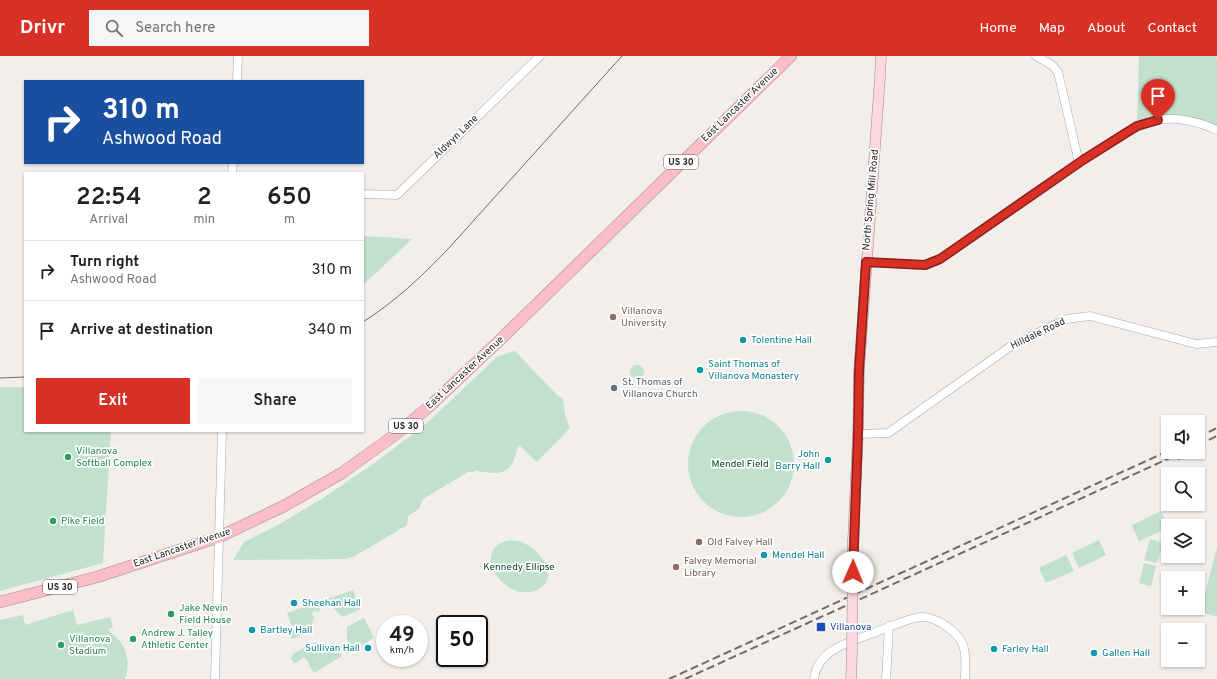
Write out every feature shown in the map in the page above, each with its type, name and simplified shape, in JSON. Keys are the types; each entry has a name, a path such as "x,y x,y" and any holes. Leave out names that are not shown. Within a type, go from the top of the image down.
{"highway":[{"name":"East Lancaster Avenue","path":"0,602 97,577 219,537 284,506 342,473 417,417 504,336 791,56"}],"main road":[{"name":"North Spring Mill Road","path":"851,679 853,540 858,434 859,371 866,262 872,203 881,56"}],"street":[{"path":"237,80 238,56"},
{"name":"Aldwyn Lane","path":"364,194 397,196 540,56"},
{"path":"1036,56 1052,65 1058,72 1079,163"},
{"path":"866,262 925,265 940,259 1079,163 1137,126 1158,120 1175,119 1200,122 1217,130"},
{"name":"Hilldale Road","path":"858,434 888,433 1014,344 1067,319 1090,316 1196,344 1217,342"},
{"path":"215,679 222,432"},
{"path":"814,679 822,660 836,647 889,626 922,616 935,619 948,626 963,645 966,659 965,679"},
{"path":"886,679 889,626"}],"green space":[{"path":"1139,56 1217,56 1215,57 1217,58 1217,130 1175,119 1137,126"},
{"path":"364,236 412,239 364,284"},
{"path":"515,351 558,396 563,399 565,415 570,428 537,462 519,445 513,461 508,469 496,473 474,470 474,472 468,472 423,499 419,509 408,516 407,525 353,557 345,559 233,560 244,542 278,525 323,498 376,462 427,423 498,356"},
{"path":"634,365 640,365 644,369 644,375 640,379 634,379 630,375 630,369"},
{"name":"Pike Field","path":"0,387 24,387 24,432 111,432 103,563 0,591"},
{"name":"Mendel Field","path":"741,411 761,415 778,427 790,444 794,464 790,484 778,501 761,513 741,517 721,513 704,501 692,484 688,464 692,444 704,427 721,415"},
{"path":"1161,511 1164,519 1161,519 1161,531 1139,541 1132,525"},
{"path":"1150,539 1161,542 1161,550 1157,563 1144,560"},
{"path":"1099,540 1106,555 1079,568 1072,553"},
{"name":"Kennedy Ellipse","path":"506,541 517,541 528,545 544,560 547,569 547,578 543,586 534,591 523,592 512,589 503,583 491,565 491,555 496,547"},
{"path":"1217,548 1217,617 1205,613 1205,593"},
{"path":"1066,555 1074,571 1046,583 1039,568"},
{"path":"1144,563 1156,566 1151,586 1139,583"},
{"path":"353,590 358,606 360,606 361,609 343,617 334,609 334,607 329,605 328,609 323,606 322,601"},
{"path":"318,602 320,609 319,612 315,610 311,614 314,616 312,630 292,639 289,630 293,629 287,613"},
{"name":"Villanova Stadium","path":"73,610 77,625 110,617 113,628 108,629 119,640 126,652 128,665 125,679 0,679 0,620 23,615 25,625"},
{"path":"364,618 374,638 346,654 341,647 344,644 347,646 349,641 347,640 347,627"},
{"path":"316,642 330,650 330,652 335,653 335,649 338,649 342,656 314,673 305,657 295,663 291,658 294,653"}],"tram line":[{"path":"364,321 387,305 428,270 622,56"},
{"path":"0,378 24,377"}],"railway":[{"path":"1205,434 1217,428"},
{"path":"1205,442 1217,436"},
{"path":"669,679 1161,454"},
{"path":"685,679 1168,459"}],"place":[{"name":"Villanova University","path":"613,317"},
{"name":"Tolentine Hall","path":"743,340"},
{"name":"Saint Thomas of Villanova Monastery","path":"700,370"},
{"name":"St. Thomas of Villanova Church","path":"614,388"},
{"name":"Villanova Softball Complex","path":"68,457"},
{"name":"John Barry Hall","path":"828,460"},
{"name":"Pike Field","path":"53,521"},
{"name":"Old Falvey Hall","path":"699,542"},
{"name":"Mendel Hall","path":"764,555"},
{"name":"Falvey Memorial Library","path":"676,567"},
{"name":"Sheehan Hall","path":"294,603"},
{"name":"Jake Nevin Field House","path":"171,614"},
{"name":"Villanova","path":"821,627"},
{"name":"Bartley Hall","path":"252,630"},
{"name":"Andrew J. Talley Athletic Center","path":"133,639"},
{"name":"Villanova Stadium","path":"61,645"},
{"name":"Sullivan Hall","path":"368,648"},
{"name":"Farley Hall","path":"994,649"},
{"name":"Gallen Hall","path":"1094,653"}],"route":[{"path":"853,572 859,371 866,262 925,265 940,259 1083,160 1137,126 1158,120"}]}
